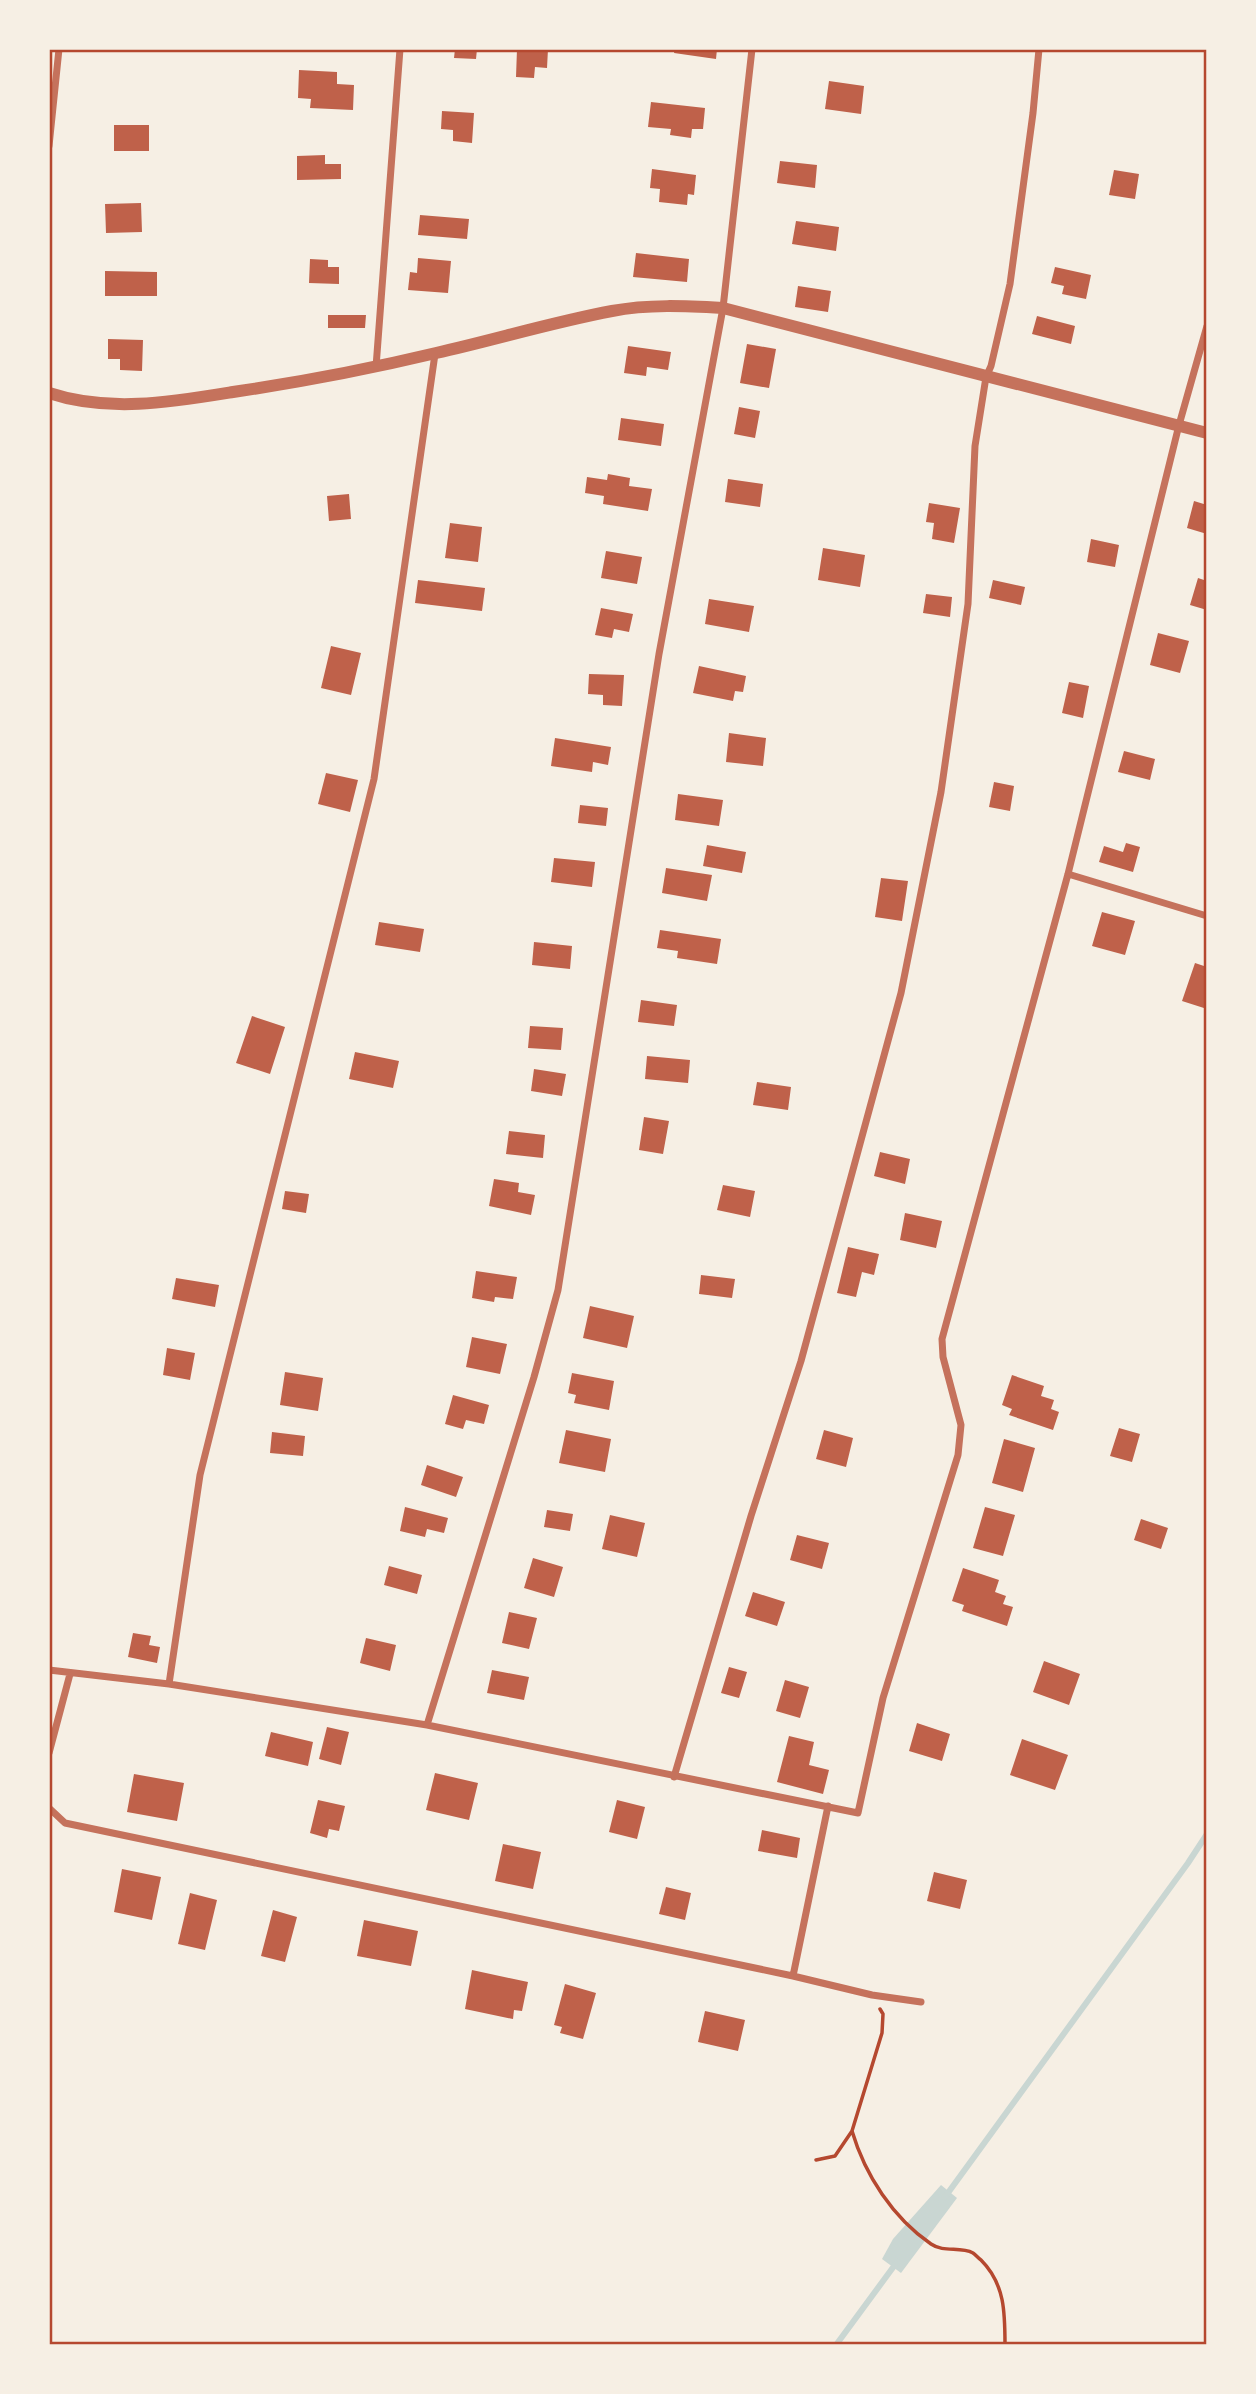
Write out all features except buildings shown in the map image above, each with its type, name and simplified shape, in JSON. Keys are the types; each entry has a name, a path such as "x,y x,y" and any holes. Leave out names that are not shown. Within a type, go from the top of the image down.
{"street":[{"path":"49,146 59,49"},
{"path":"376,367 400,49"},
{"path":"427,1725 534,1377 558,1290 659,654 723,308 752,49"},
{"path":"674,1777 751,1516 801,1361 901,993 941,792 968,604 975,446 986,377 1010,284 1039,49"},
{"path":"49,393 115,404 159,404 296,383 376,367 613,311 682,306 723,308 1207,433"},
{"path":"49,1670 169,1684 427,1725 858,1813 883,1698 958,1455 961,1425 943,1357 942,1339 1068,874 1179,425 1207,326"},
{"path":"169,1684 200,1475 374,779 435,354"},
{"path":"1068,874 1207,916"},
{"path":"49,1753 70,1674"},
{"path":"793,1976 828,1806"},
{"path":"49,1808 65,1822 872,1995 921,2002"}],"path":[{"path":"816,2160 835,2156 852,2131 882,2033 883,2014 872,1995"},
{"path":"852,2131 857,2148 874,2181 892,2208 932,2244 942,2249 972,2252 988,2268 1001,2290 1005,2313 1005,2345"}],"shaded area":[{"path":"941,2185 957,2198 901,2273 882,2259 893,2239"}],"waterway":[{"path":"945,2197 1207,1834"},
{"path":"836,2345 897,2262"}]}
